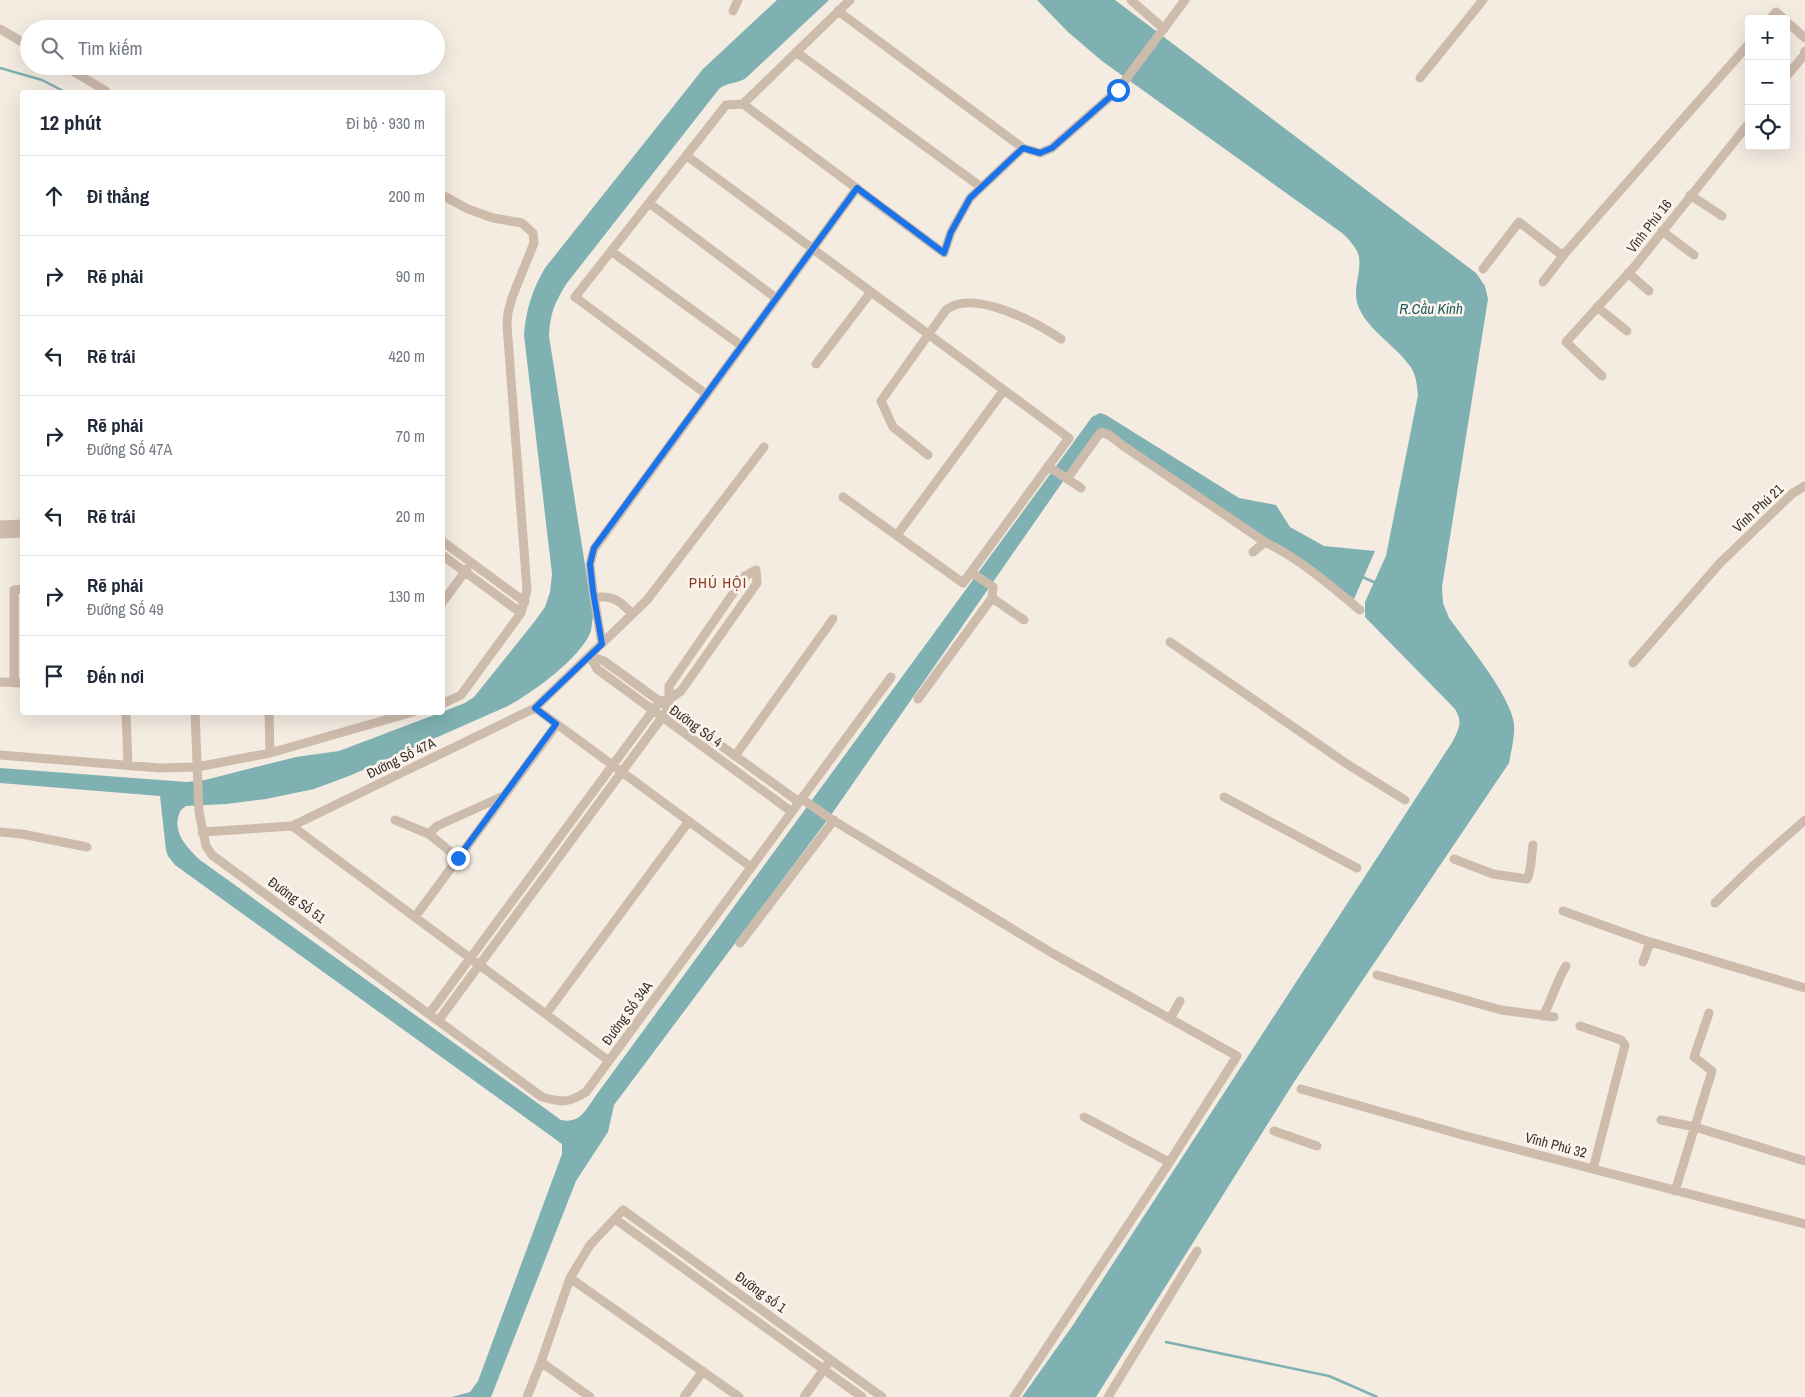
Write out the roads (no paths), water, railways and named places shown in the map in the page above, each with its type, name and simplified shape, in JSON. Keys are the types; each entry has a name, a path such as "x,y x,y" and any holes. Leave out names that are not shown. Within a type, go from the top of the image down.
{"street":[{"path":"733,11 738,0"},
{"path":"744,104 850,0"},
{"path":"1131,0 1162,32"},
{"path":"838,10 1023,148 1040,153 1052,148 1120,88 1185,0"},
{"path":"1420,78 1483,0"},
{"path":"1790,24 1805,38"},
{"path":"0,29 20,41"},
{"path":"1543,282 1563,256 1745,49"},
{"path":"1790,72 1804,55 1805,51"},
{"path":"796,52 981,187"},
{"path":"79,75 104,90"},
{"path":"706,394 575,297 726,105 744,104 944,253 951,232 970,198 1023,148"},
{"name":"Vĩnh Phú 16","path":"1602,376 1566,342 1628,273 1745,128"},
{"path":"687,156 1069,438 973,573 963,583 843,497"},
{"path":"602,644 590,564 594,548 857,188"},
{"path":"1690,196 1722,216"},
{"path":"445,197 484,215 522,223 533,233 534,243 510,303 507,325 527,590 525,602 521,614 461,695 445,703"},
{"path":"649,203 776,298"},
{"path":"1483,269 1519,222 1563,256"},
{"path":"1662,231 1694,255"},
{"path":"611,251 742,346"},
{"path":"1628,273 1649,291"},
{"path":"816,364 871,292"},
{"path":"928,455 893,427 881,401 951,306 969,302 984,304 1013,314 1061,339"},
{"path":"1597,307 1627,331"},
{"path":"897,535 1004,390"},
{"path":"1067,478 1102,432 1265,542 1299,562 1360,610"},
{"name":"Đường Số 47A","path":"202,832 292,826 535,708 647,600 764,446"},
{"path":"1050,467 1081,488"},
{"name":"Vĩnh Phú 21","path":"1633,662 1720,563 1793,493 1805,486"},
{"path":"0,525 20,524"},
{"path":"0,534 20,533"},
{"path":"1253,552 1265,542"},
{"path":"445,543 525,602"},
{"path":"445,557 521,614"},
{"path":"445,599 471,562"},
{"path":"429,1014 653,711 666,703 681,692 757,583 756,570 745,576 670,686 666,703 662,718 438,1021"},
{"path":"918,699 992,598 993,587 973,573"},
{"path":"0,682 18,683 14,590 20,589"},
{"path":"594,598 604,596 621,602 632,614"},
{"path":"992,598 1024,620"},
{"path":"735,756 833,619"},
{"path":"1170,642 1347,764 1406,800"},
{"path":"590,656 604,661 666,703 735,756 832,820 1052,953 1237,1056 1014,1397"},
{"name":"Đường Số 4","path":"590,656 597,669 792,812"},
{"name":"Đường Số 34A","path":"429,1014 542,1097 560,1102 573,1100 586,1092 792,812 803,801 891,677"},
{"path":"535,708 751,867"},
{"path":"126,715 128,765"},
{"name":"Đường Số 51","path":"195,715 199,812 206,846 212,855 429,1014"},
{"path":"269,715 270,753"},
{"path":"0,756 160,768 197,767 270,753 403,715"},
{"path":"415,916 556,724"},
{"path":"429,834 437,826 503,796"},
{"path":"1224,797 1357,868"},
{"path":"395,820 429,834 458,858"},
{"path":"740,943 832,820"},
{"path":"1715,903 1805,820"},
{"path":"546,1014 689,822"},
{"path":"292,826 609,1061"},
{"path":"0,832 22,834 87,847"},
{"path":"1454,859 1493,874 1527,879 1530,873 1533,845"},
{"path":"1563,912 1650,942 1805,988"},
{"path":"1642,962 1650,942"},
{"path":"1543,1016 1550,1004 1556,982 1566,966"},
{"path":"1377,975 1501,1010 1554,1018"},
{"path":"1170,1019 1180,1001"},
{"path":"1675,1191 1712,1071 1694,1057 1709,1013"},
{"path":"1580,1026 1621,1040 1625,1045 1593,1170"},
{"name":"Vĩnh Phú 32","path":"1301,1089 1593,1170 1805,1224"},
{"path":"1084,1117 1169,1162"},
{"path":"1661,1120 1695,1127 1805,1161"},
{"path":"1274,1131 1317,1146"},
{"name":"Đường số 1","path":"862,1397 616,1219 623,1210 882,1397"},
{"path":"527,1397 570,1278 590,1246 616,1219"},
{"path":"1108,1397 1197,1251"},
{"path":"570,1278 739,1397"},
{"path":"804,1397 831,1360"},
{"path":"541,1362 590,1397"},
{"path":"684,1397 703,1371"}],"water":[{"path":"777,0 829,0 746,78 719,89 567,283 556,302 549,336 593,616 591,631 586,641 555,674 530,693 508,706 349,776 314,789 266,799 186,806 181,810 177,824 181,838 200,860 561,1120 574,1120 586,1110 1092,417 1100,413 1106,415 1239,498 1276,505 1290,527 1324,546 1375,551 1354,599 1293,555 1098,431 831,815 614,1105 608,1132 576,1181 491,1397 452,1397 470,1392 478,1381 562,1154 562,1144 175,865 166,850 160,796 0,783 0,768 187,782 205,780 296,757 339,751 434,715 445,715 445,711 465,703 474,697 535,621 545,607 550,592 552,574 524,335 526,317 533,292 545,268 703,69"},
{"name":"R.Cầu Kinh","path":"1037,0 1115,0 1476,273 1485,286 1488,299 1442,587 1443,603 1449,618 1497,685 1511,712 1514,724 1509,763 1294,1082 1096,1397 1022,1397 1073,1325 1453,741 1458,729 1459,718 1455,709 1365,617 1365,602 1386,556 1418,395 1415,376 1410,366 1369,324 1359,308 1356,293 1359,264 1357,251 1342,233 1102,61 1068,32"}],"waterway":[{"path":"0,68 20,74"},
{"path":"24,75 42,80 61,90"},
{"path":"1360,576 1376,583"},
{"path":"1166,1342 1329,1376 1377,1397"}],"district":[{"name":"PHÚ HỘI","path":"718,582"}]}
